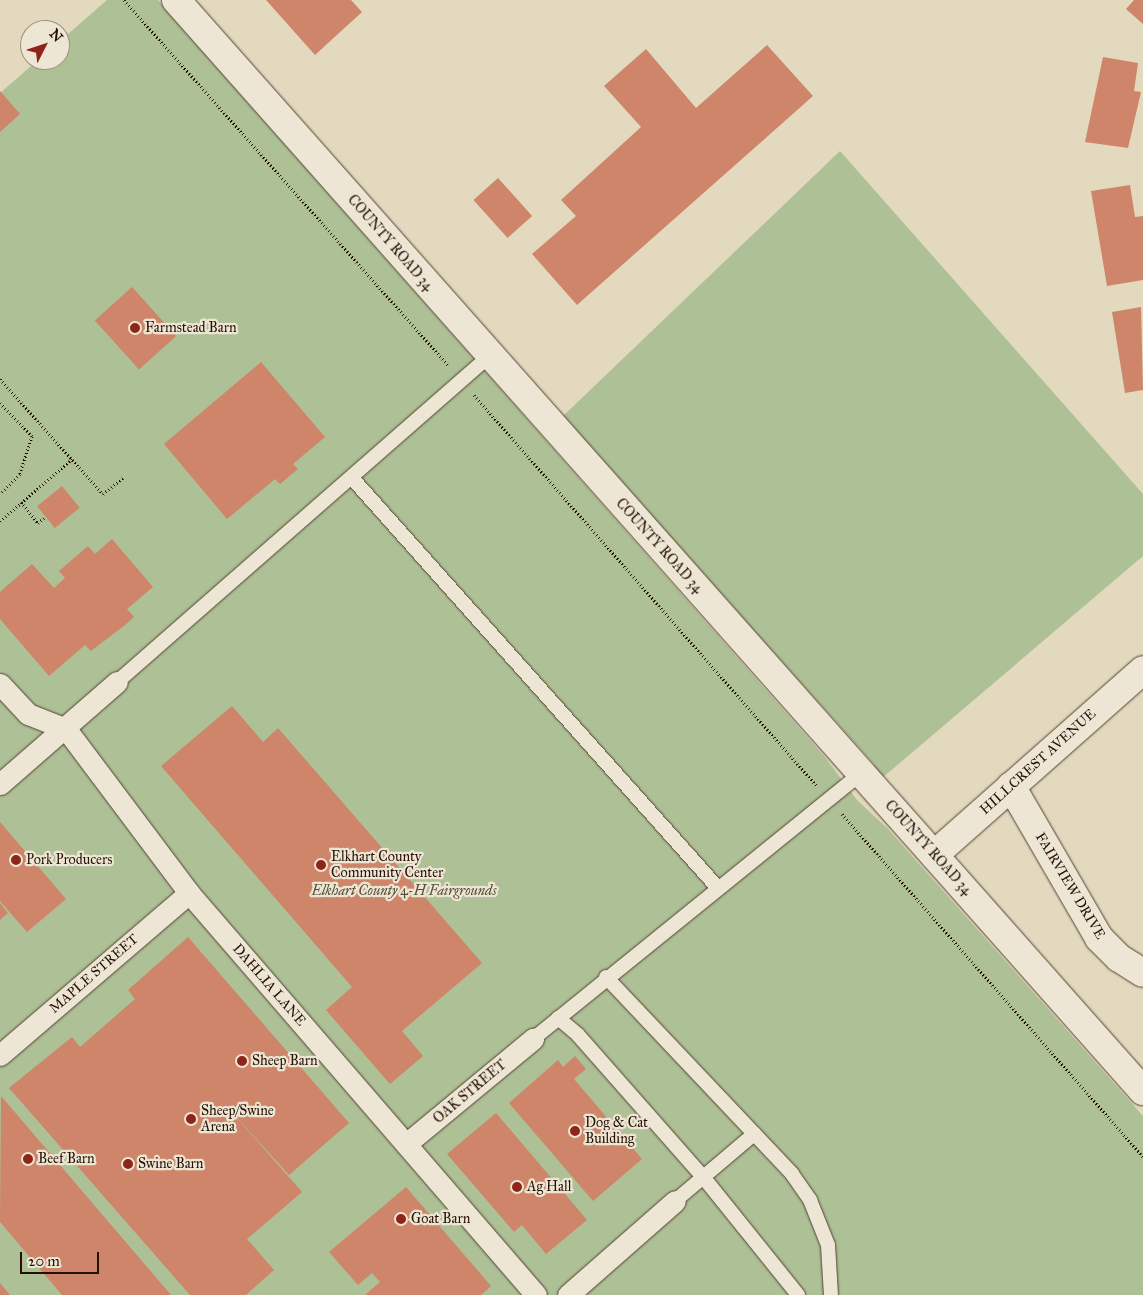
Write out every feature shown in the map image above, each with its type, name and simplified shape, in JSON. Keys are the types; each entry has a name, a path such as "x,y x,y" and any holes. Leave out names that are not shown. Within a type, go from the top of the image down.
{"street":[{"name":"COUNTY ROAD 34","path":"176,0 1143,1091"},
{"name":"HILLCREST AVENUE","path":"934,855 1143,670"},
{"path":"0,784 66,729 117,682"},
{"path":"0,684 28,714 66,729"},
{"name":"DAHLIA LANE","path":"66,729 189,893 536,1295"},
{"name":"FAIRVIEW DRIVE","path":"1011,786 1099,938 1119,958 1143,973"},
{"name":"MAPLE STREET","path":"0,1055 189,893"},
{"name":"OAK STREET","path":"406,1144 533,1039"},
{"path":"568,1295 675,1201"}],"lane":[{"path":"117,682 490,356"},
{"path":"352,478 718,888"},
{"path":"533,1039 606,977 861,773"},
{"path":"606,977 754,1134 810,1200 828,1245 831,1295"},
{"path":"558,1018 578,1035 704,1178 798,1295"},
{"path":"675,1201 754,1134"}],"path":[{"path":"124,0 462,381 1143,1157"},
{"path":"0,379 103,494 123,478"},
{"path":"0,403 32,436 20,474 0,494"},
{"path":"0,521 72,459"},
{"path":"21,502 38,523 44,518"}],"green space":[{"name":"Elkhart County 4-H Fairgrounds","path":"107,0 158,0 824,756 857,800 888,829 1143,1116 1143,1295 0,1295 0,93 26,70 70,70 70,32"},
{"path":"840,151 1143,494 1143,556 881,779 873,763 562,417"}],"building":[{"path":"266,0 351,0 362,12 315,55"},
{"path":"1134,0 1143,0 1143,24 1126,9"},
{"path":"767,45 813,96 577,305 532,254 576,216 561,200 641,127 604,86 646,49 696,108"},
{"path":"1103,57 1138,63 1134,91 1141,92 1128,148 1085,142"},
{"path":"0,91 20,114 0,132"},
{"path":"498,178 532,216 508,238 473,200"},
{"path":"1130,185 1135,217 1143,216 1143,280 1107,286 1091,191"},
{"name":"Farmstead Barn","path":"132,287 176,336 139,370 95,320"},
{"path":"1141,307 1143,390 1125,393 1112,312"},
{"path":"261,362 325,437 293,464 298,469 280,484 275,479 227,519 164,444"},
{"path":"62,486 80,508 55,528 37,506"},
{"path":"112,539 153,587 127,609 134,617 125,625 91,651 85,645 49,676 0,619 0,592 32,564 54,588 65,578 59,571 88,546 95,554"},
{"name":"Elkhart County Community Center","path":"232,706 263,742 278,728 482,963 402,1031 423,1056 390,1084 326,1010 352,987 161,766"},
{"name":"Pork Producers","path":"0,822 66,899 27,932 0,901"},
{"path":"0,903 8,913 0,920"},
{"path":"188,937 349,1123 289,1175 223,1102 302,1192 247,1239 274,1270 246,1295 190,1295 9,1088 72,1037 80,1047 135,999 128,990"},
{"name":"Dog & Cat Building","path":"575,1056 586,1069 574,1079 642,1159 593,1201 509,1103 558,1060 563,1067"},
{"name":"Beef Barn","path":"1,1096 171,1295 62,1295 0,1222"},
{"name":"Ag Hall","path":"496,1113 587,1220 546,1254 522,1225 514,1232 447,1154"},
{"name":"Goat Barn","path":"406,1187 491,1286 481,1295 365,1295 380,1282 372,1273 358,1285 329,1252"},
{"path":"0,1283 10,1295 0,1295"}],"place":[{"name":"Farmstead Barn","path":"135,328"},
{"name":"Pork Producers","path":"16,860"},
{"name":"Elkhart County Community Center","path":"321,865"},
{"name":"Sheep Barn","path":"242,1061"},
{"name":"Sheep/Swine Arena","path":"191,1119"},
{"name":"Dog & Cat Building","path":"575,1131"},
{"name":"Beef Barn","path":"28,1159"},
{"name":"Swine Barn","path":"128,1164"},
{"name":"Ag Hall","path":"517,1187"},
{"name":"Goat Barn","path":"401,1219"}]}
